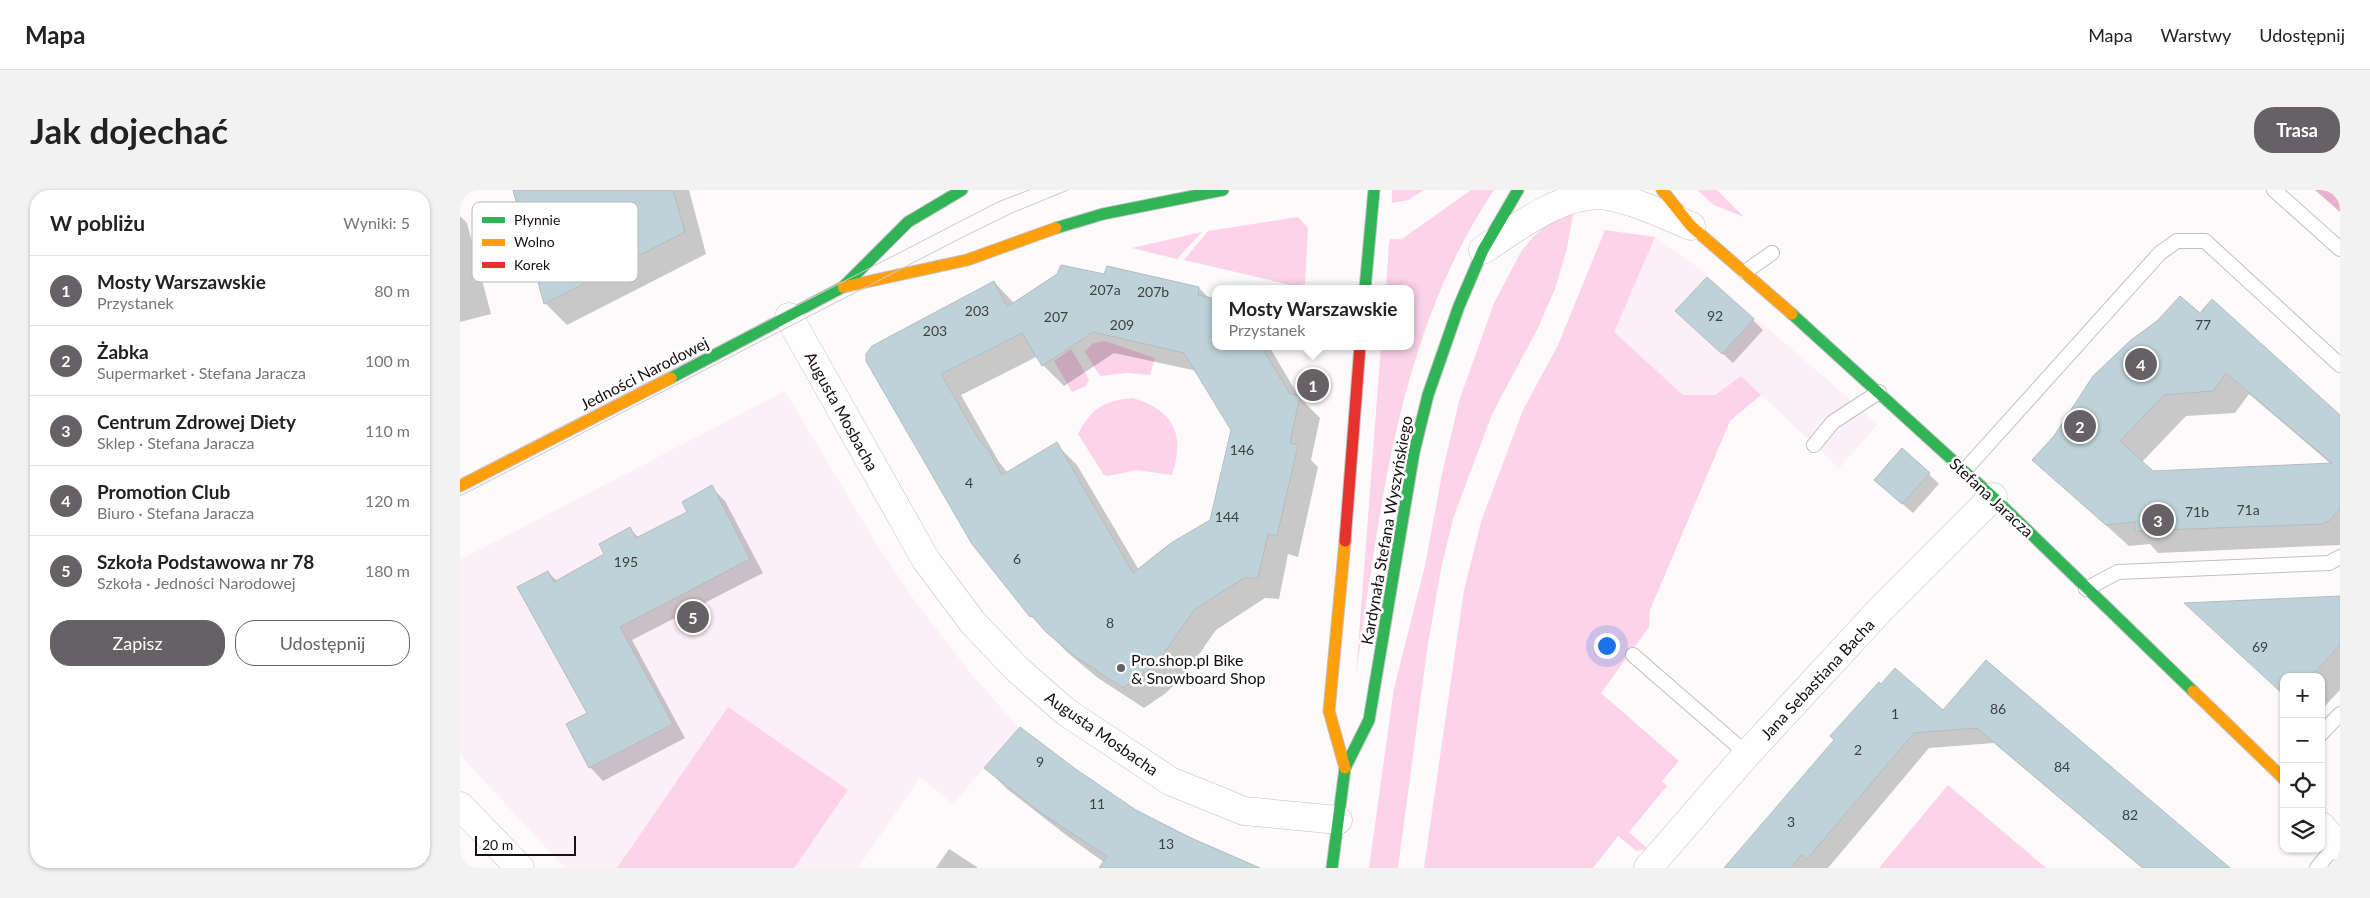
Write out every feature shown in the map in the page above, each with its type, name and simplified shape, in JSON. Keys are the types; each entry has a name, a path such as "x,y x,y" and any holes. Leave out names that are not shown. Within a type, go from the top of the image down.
{"street":[{"name":"Jedności Narodowej","path":"460,486 789,317 843,286 908,222 962,190"},
{"name":"Jedności Narodowej","path":"843,286 968,260 1069,223 1103,214 1223,190"},
{"path":"1365,285 1374,190"},
{"name":"Kardynała Stefana Wyszyńskiego","path":"1332,868 1345,768 1370,720 1414,452 1428,395 1459,306 1483,250 1518,190"},
{"name":"Stefana Jaracza","path":"1662,190 1691,226 1879,392 1993,497 2086,589 2280,773"},
{"name":"Stefana Jaracza","path":"1483,250 1534,216 1577,198 1606,196 1619,199 1653,210 1691,226"},
{"name":"Augusta Mosbacha","path":"789,317 926,560 978,629 1018,670 1066,712 1170,781 1244,811 1338,820"},
{"name":"Kardynała Stefana Wyszyńskiego","path":"1345,768 1329,711 1339,620 1360,350"},
{"name":"Jana Sebastiana Bacha","path":"1648,868 1747,754 1882,608 1993,497"},
{"path":"460,806 520,868"}],"lane":[{"path":"2274,190 2340,249"},
{"path":"1964,471 2160,253 2177,241 2205,241 2340,366"},
{"path":"1745,272 1772,253"},
{"path":"1814,444 1833,422 1879,392"},
{"path":"2086,589 2118,572 2329,563 2340,557"},
{"path":"1633,655 1747,754"},
{"path":"2325,730 2340,714"},
{"path":"2317,868 2332,839"}],"shaded area":[{"path":"1392,190 1424,190 1408,200 1392,203"},
{"path":"1471,190 1494,190 1461,245 1435,303 1414,363 1398,424 1385,486 1356,675 1381,350 1414,350 1414,285 1386,285 1390,239 1402,239"},
{"path":"1697,190 1717,190 1744,217 1714,205"},
{"path":"2315,190 2340,190 2340,212"},
{"path":"1573,214 1567,248 1555,289 1537,330 1492,414 1453,519 1441,569 1427,650 1398,868 1369,868 1394,688 1425,566 1442,474 1459,401 1494,303 1522,250 1547,225"},
{"path":"1298,217 1308,228 1305,284 1291,285 1184,260 1208,231"},
{"path":"1605,230 1655,237 1614,332 1683,395 1715,395 1741,376 1761,395 1730,421 1650,610 1649,627 1601,693 1679,761 1662,781 1667,786 1629,832 1648,849 1637,851 1618,836 1593,868 1424,868 1464,590 1481,522 1523,410 1558,345"},
{"path":"1202,232 1177,259 1132,248"},
{"path":"1655,237 1696,266 1878,424 1839,468 1741,376 1715,395 1683,395 1613,332"},
{"path":"1105,341 1155,358 1150,375 1127,373 1100,376 1085,352 1093,343"},
{"path":"1071,349 1089,379 1086,386 1072,392 1054,361"},
{"path":"785,391 874,540 917,604 973,676 1019,728 953,804 920,777 858,868 565,868 460,755 460,560"},
{"path":"1133,398 1158,409 1173,426 1177,447 1172,475 1137,470 1108,476 1104,475 1078,434 1088,418 1100,407 1114,401"},
{"path":"728,707 848,790 794,868 617,868"},
{"path":"1948,785 2046,868 1879,868"}],"building":[{"path":"513,190 673,190 685,232 638,256 638,202 516,202"},
{"path":"1061,265 1104,274 1107,266 1199,287 1198,295 1212,298 1212,350 1263,350 1290,394 1300,396 1290,443 1298,445 1277,536 1268,534 1258,578 1244,578 1195,609 1164,653 1146,672 1123,688 1076,657 1046,632 1032,616 1030,617 972,544 866,361 866,354 872,346 994,281 1007,307 1057,274","holes":["1093,332 1184,353 1231,430 1210,520 1171,543 1133,573 1057,442 1002,475 989,451 979,440 941,374 1022,333 1042,366"]},
{"path":"1707,277 1754,319 1722,354 1675,311"},
{"path":"538,282 587,282 544,304"},
{"path":"2180,296 2200,313 2212,299 2340,415 2340,509 2330,520 2323,524 2135,531 2135,522 2106,525 2032,460 2054,436 2093,376 2131,340 2157,321","holes":["2226,373 2332,463 2153,471 2120,441 2164,395 2213,391"]},
{"path":"1902,448 1930,473 1902,504 1874,480"},
{"path":"712,485 750,559 620,627 673,724 589,768 566,724 587,713 517,587 548,571 554,582 604,554 599,544 630,527 636,538 687,512 682,502"},
{"path":"2340,596 2340,645 2314,673 2280,673 2280,691 2184,603"},
{"path":"1986,660 2230,868 2143,868 1977,728 1914,733 1807,859 1802,854 1791,868 1724,868 1834,740 1830,736 1879,682 1881,684 1895,668 1943,710"},
{"path":"1020,727 1077,770 1136,810 1189,837 1260,868 1099,868 1107,856 1044,815 984,768"}],"tram line":[{"path":"460,479 998,202 1029,190"},
{"path":"460,496 965,236 1012,213 1068,190"}],"traffic: fast":[{"path":"671,378 843,287 908,222 962,190"},
{"path":"1056,228 1103,214 1223,190"},
{"path":"1365,285 1374,190"},
{"path":"1332,868 1345,768 1369,720 1414,452 1428,395 1459,306 1483,250 1518,190"},
{"path":"1792,314 1993,497 2193,691"}],"traffic: slow":[{"path":"1662,190 1691,226 1792,314"},
{"path":"843,287 967,260 1056,228"},
{"path":"460,486 671,378"},
{"path":"1345,541 1329,711 1345,768"},
{"path":"2193,691 2280,775"}],"traffic: jam":[{"path":"1345,541 1360,350"}],"place":[{"name":"Promotion Club","path":"2141,364"},
{"name":"Mosty Warszawskie","path":"1313,385"},
{"name":"Żabka","path":"2080,426"},
{"name":"Centrum Zdrowej Diety","path":"2158,520"},
{"name":"Szkoła Podstawowa nr 78","path":"693,617"},
{"name":"Pro.shop.pl Bike & Snowboard Shop","path":"1121,668"}]}
